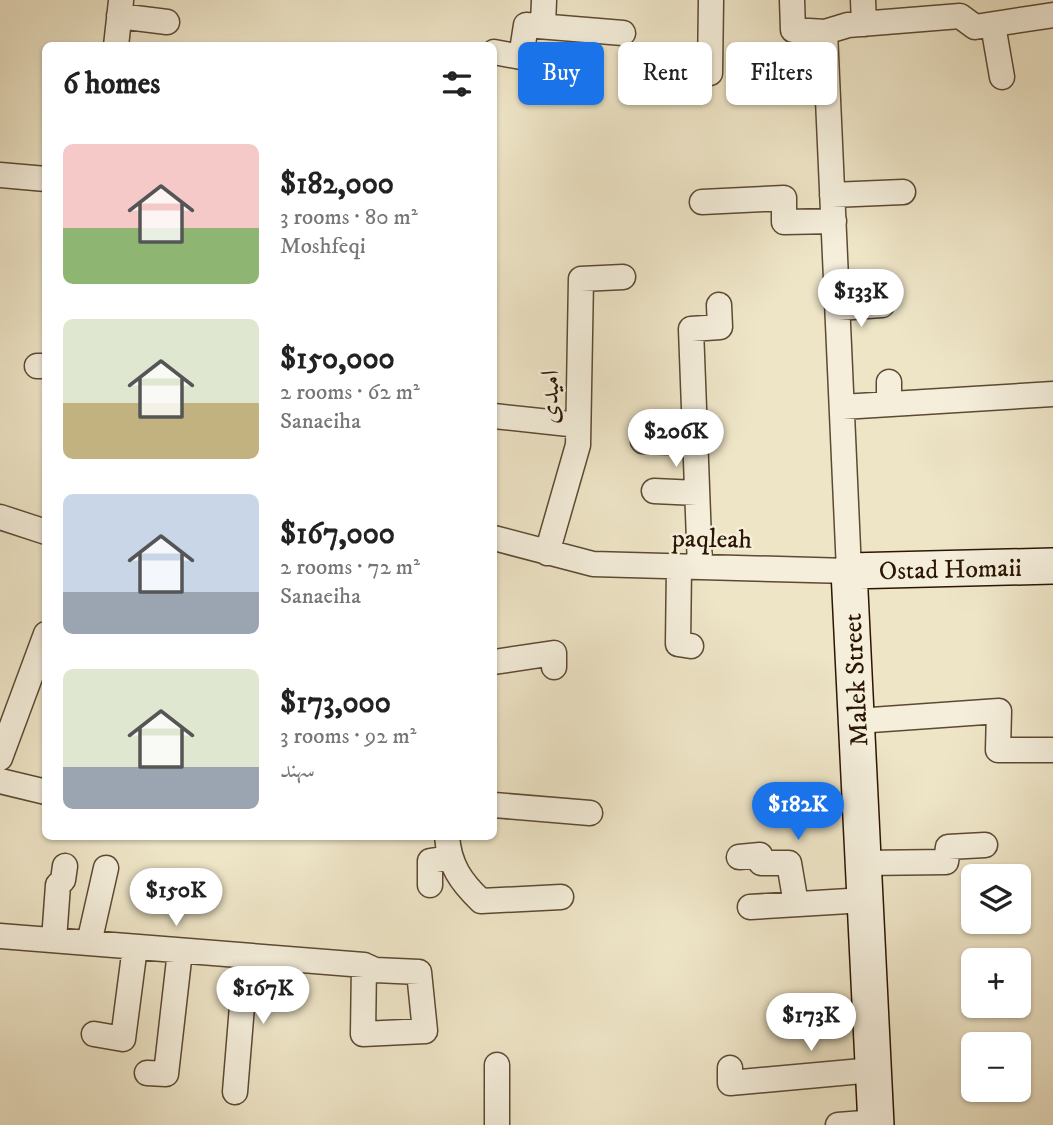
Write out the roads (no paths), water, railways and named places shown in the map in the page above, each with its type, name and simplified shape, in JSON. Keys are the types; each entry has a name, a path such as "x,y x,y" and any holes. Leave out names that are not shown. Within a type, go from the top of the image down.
{"street":[{"path":"543,25 544,0"},
{"path":"710,42 711,0"},
{"path":"792,0 793,30 825,32 864,12 960,16 975,27 1053,15"},
{"path":"1052,0 1053,5"},
{"path":"116,42 120,8 167,22"},
{"path":"497,53 521,57 526,25 623,33"},
{"path":"993,26 1002,77"},
{"path":"825,32 849,571"},
{"path":"0,175 42,179"},
{"path":"832,195 903,192"},
{"path":"702,202 784,198 784,222 834,221"},
{"name":"امیدی","path":"547,553 578,445 581,279 623,277"},
{"path":"691,646 678,644 690,567 697,493 691,329 720,327 719,305"},
{"path":"838,308 882,305"},
{"path":"842,407 889,393 1053,394"},
{"path":"497,416 578,425"},
{"path":"643,441 695,443"},
{"path":"654,491 697,493"},
{"path":"0,517 42,530"},
{"name":"paqleah","path":"497,539 593,564 849,571"},
{"name":"Ostad Homaii","path":"849,571 1053,566"},
{"name":"Malek Street","path":"849,571 876,1124"},
{"path":"0,758 4,729 42,643"},
{"path":"497,662 554,653 554,667"},
{"path":"857,721 999,711 998,751 1053,751"},
{"path":"0,781 42,791"},
{"path":"497,804 590,813"},
{"path":"863,863 946,862 948,847 985,845"},
{"path":"429,885 430,861 448,847 462,883 481,901 561,897"},
{"path":"739,857 760,855 761,863 789,863 796,904"},
{"path":"54,940 58,885 63,880 65,866"},
{"path":"89,943 106,868"},
{"path":"750,907 865,900"},
{"path":"0,936 356,965"},
{"path":"94,1034 123,1039 135,947"},
{"path":"147,1073 166,1074 180,951"},
{"path":"235,1091 246,957"},
{"path":"497,1065 497,1125"},
{"path":"730,1068 730,1083 873,1070"},
{"path":"838,1125 876,1124"}]}
